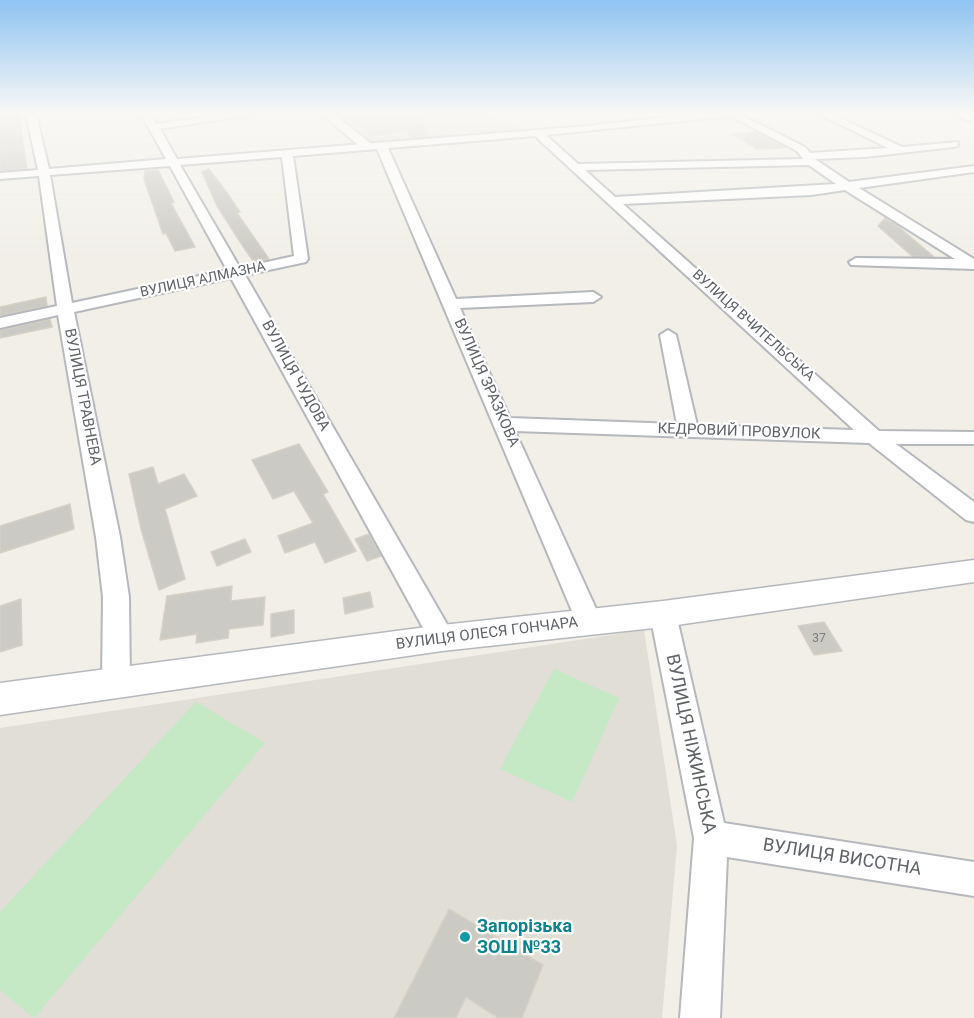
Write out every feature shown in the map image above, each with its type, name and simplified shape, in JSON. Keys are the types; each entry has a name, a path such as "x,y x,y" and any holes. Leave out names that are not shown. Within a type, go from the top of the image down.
{"street":[{"name":"ВУЛИЦЯ ТРАВНЕВА","path":"42,162 65,309 115,587 116,682"},
{"name":"ВУЛИЦЯ ЧУДОВА","path":"174,162 442,638"},
{"path":"0,176 180,162"},
{"name":"ВУЛИЦЯ АЛМАЗНА","path":"0,323 303,258 287,162"},
{"name":"ВУЛИЦЯ ЗРАЗКОВА","path":"382,162 451,304 589,622"},
{"name":"ВУЛИЦЯ ВЧИТЕЛЬСЬКА","path":"570,162 874,437 974,514"},
{"path":"576,167 737,162"},
{"path":"814,162 973,265"},
{"path":"613,201 741,196 849,186 974,169"},
{"path":"856,262 973,265"},
{"path":"451,304 593,297"},
{"path":"668,335 688,430"},
{"name":"КЕДРОВИЙ ПРОВУЛОК","path":"504,424 874,437 974,438"},
{"name":"ВУЛИЦЯ ОЛЕСЯ ГОНЧАРА","path":"0,699 442,638 663,614 974,571"},
{"name":"ВУЛИЦЯ НІЖИНСЬКА","path":"663,614 711,838 700,1018"},
{"name":"ВУЛИЦЯ ВИСОТНА","path":"711,838 974,879"}],"shaded area":[{"path":"644,630 677,845 662,1018 0,1018 0,728"}],"green space":[{"path":"554,669 619,698 572,802 500,769"},
{"path":"196,702 265,743 34,1018 0,990 0,912"}],"building":[{"path":"0,162 26,162 27,169 0,171"},
{"path":"209,169 240,212 237,213 269,259 254,262 246,251 217,206 202,172"},
{"path":"158,170 174,202 171,203 195,247 175,251 166,233 163,234 144,179 145,171"},
{"path":"885,218 934,257 912,256 878,226"},
{"path":"46,297 47,306 0,316 0,307"},
{"path":"50,319 52,327 0,338 0,330"},
{"path":"299,444 328,492 323,494 356,551 325,563 315,542 285,553 278,536 313,523 294,491 273,499 252,460"},
{"path":"153,467 158,484 184,474 197,496 165,509 185,579 159,590 141,529 129,474"},
{"path":"70,504 74,529 0,553 0,526"},
{"path":"369,534 381,556 367,561 355,539"},
{"path":"245,539 251,552 217,566 211,552"},
{"path":"232,586 231,601 265,597 263,625 229,629 228,638 196,643 197,634 160,640 167,596"},
{"path":"370,592 373,607 345,614 343,598"},
{"path":"21,599 22,645 0,652 0,606"},
{"path":"294,610 294,633 271,637 271,614"},
{"path":"824,622 842,651 814,655 798,626"},
{"name":"Запорізька ЗОШ №33","path":"449,909 543,965 522,1018 498,1018 466,997 456,1018 394,1018"}],"place":[{"name":"Запорізька ЗОШ №33","path":"465,937"}]}
